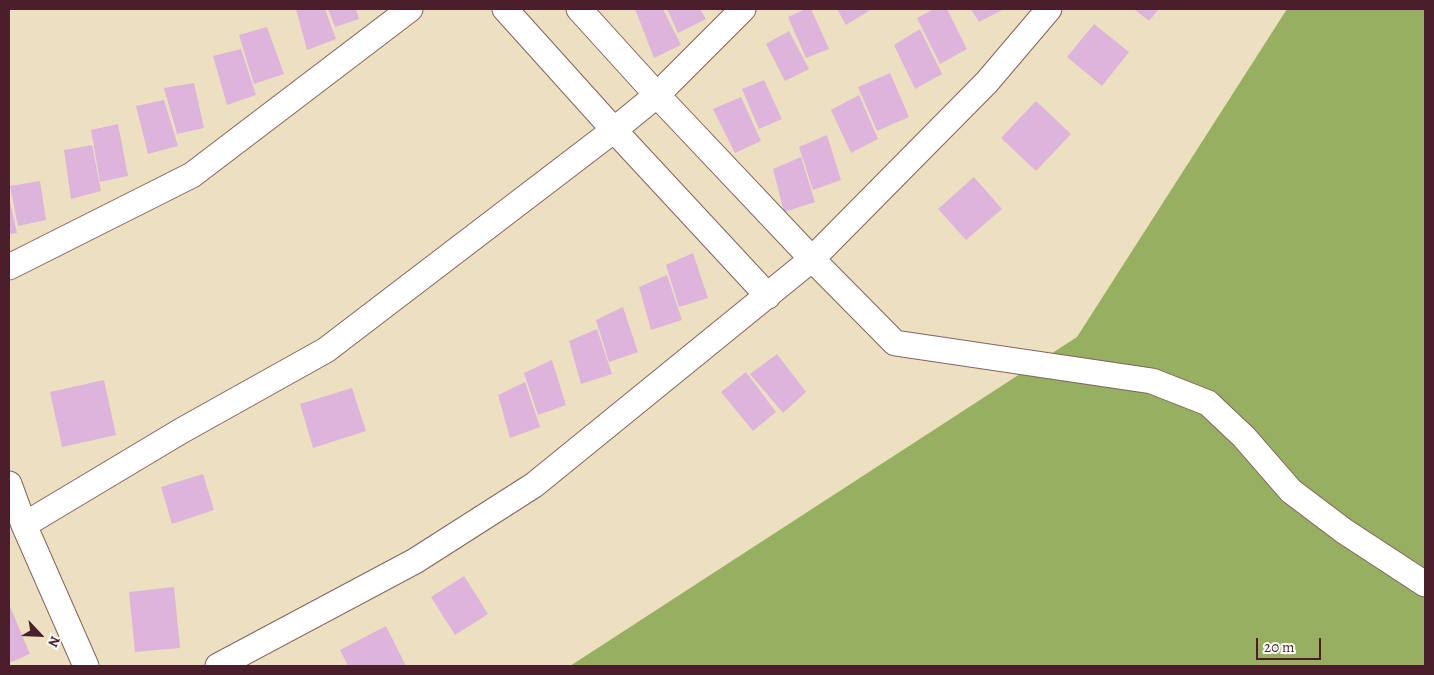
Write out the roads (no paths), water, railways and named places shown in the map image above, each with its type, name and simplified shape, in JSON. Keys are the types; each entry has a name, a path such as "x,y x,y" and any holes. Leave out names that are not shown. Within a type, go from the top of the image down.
{"street":[{"path":"9,267 192,175 410,9"},
{"path":"505,9 768,296"},
{"path":"580,9 656,95 812,259 896,343 1152,381 1208,403 1244,437 1291,491 1344,531 1425,584"},
{"path":"24,525 181,431 326,350 614,130 656,95 743,9"},
{"path":"218,666 415,562 534,485 812,259 987,82 1049,9"},
{"path":"9,484 24,525 86,666"}]}
